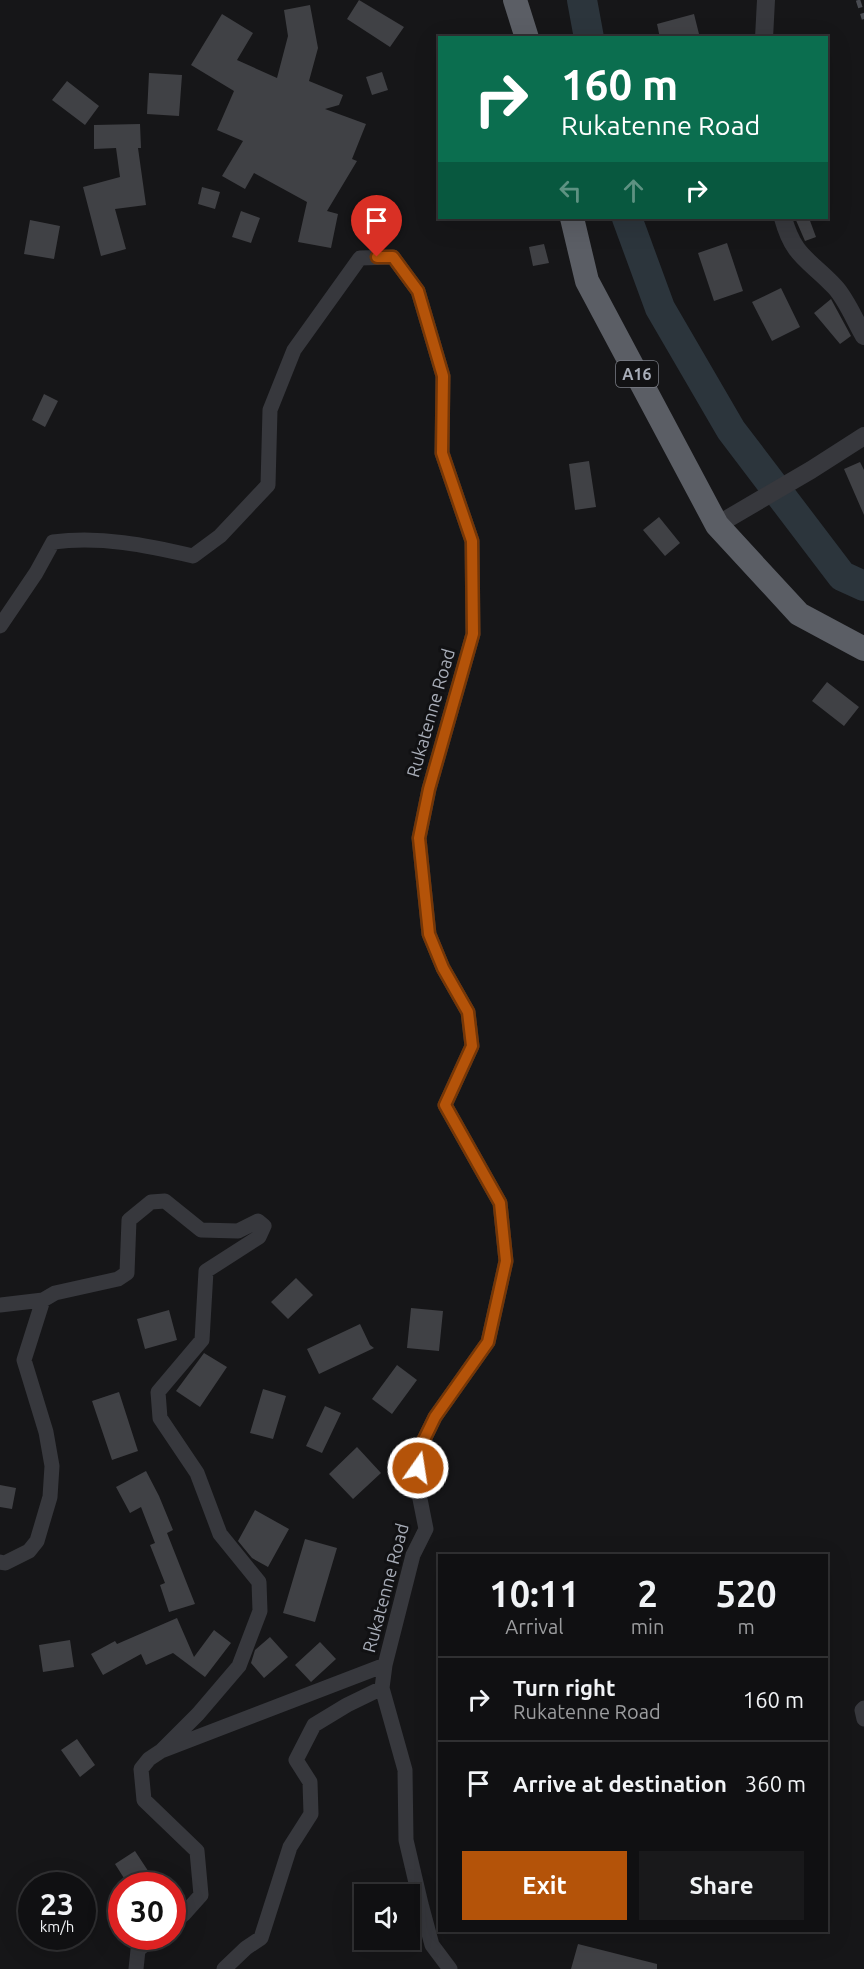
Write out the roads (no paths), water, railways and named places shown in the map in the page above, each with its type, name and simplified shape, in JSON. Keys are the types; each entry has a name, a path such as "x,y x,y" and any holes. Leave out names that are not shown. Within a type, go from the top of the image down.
{"highway":[{"path":"515,0 526,36"},
{"name":"A16","path":"572,219 588,281 717,525 799,614 864,649"}],"street":[{"path":"764,36 766,0"},
{"path":"783,219 788,237 801,256 837,289 864,336"},
{"name":"Rukatenne Road","path":"0,626 36,573 53,542 106,540 144,544 192,556 220,536 268,485 270,410 294,351 360,258 393,257 418,291 443,376 442,453 472,541 473,634 429,789 419,838 429,934 443,968 468,1012 472,1046 445,1105 500,1203 506,1261 488,1342 435,1417 418,1452 417,1484 426,1529 413,1554 382,1688 405,1770 406,1840 421,1904 432,1945 450,1969"},
{"path":"717,525 864,436"},
{"path":"0,1305 43,1300 55,1293 118,1280 127,1273 129,1220 151,1202 165,1201 201,1230 238,1231 258,1221 264,1226 259,1237 206,1271 202,1340 158,1392 160,1418 197,1473 220,1534 259,1582 260,1611 239,1666 198,1714 141,1769 144,1800 197,1851 201,1895 186,1912"},
{"path":"0,1562 5,1563 30,1551 37,1541 50,1497 51,1466 46,1432 24,1360 43,1300"},
{"path":"161,1751 386,1665"},
{"path":"224,1969 246,1948 261,1938 290,1847 311,1814 310,1782 296,1760 314,1725 382,1688"},
{"path":"864,1708 862,1710 864,1719"},
{"path":"136,1969 138,1950"}],"waterway":[{"path":"582,0 589,36"},
{"path":"627,219 660,308 731,430 842,576 864,586"}],"railway":[{"path":"858,0 864,19"}]}
